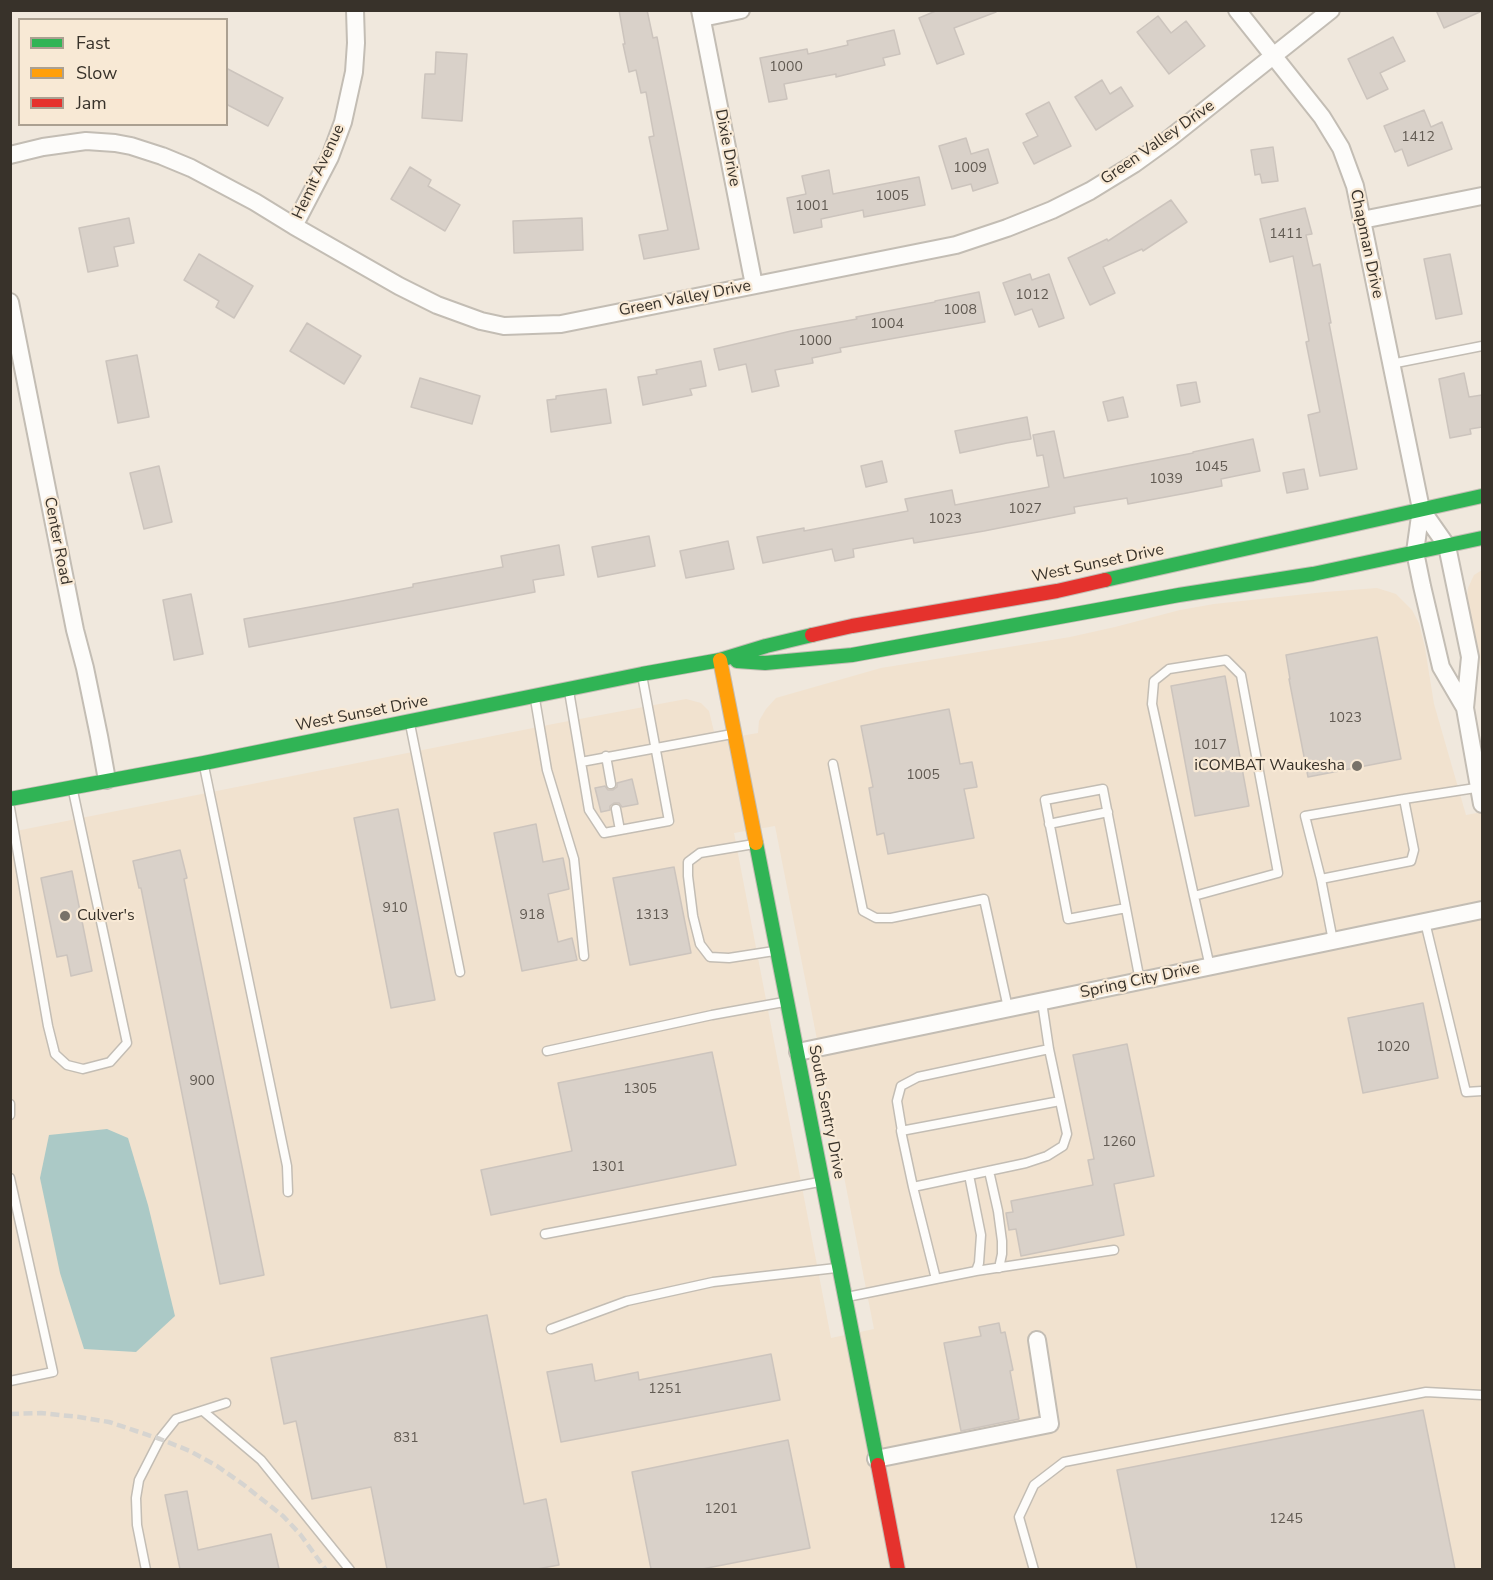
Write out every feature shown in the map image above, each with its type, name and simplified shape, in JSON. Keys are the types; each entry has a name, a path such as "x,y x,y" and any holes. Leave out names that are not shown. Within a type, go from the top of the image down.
{"main road":[{"name":"West Sunset Drive","path":"10,799 204,763 720,660 766,646 852,626 1057,591 1482,496"},
{"name":"West Sunset Drive","path":"720,660 765,663 852,655 1179,595 1313,574 1482,538"},
{"name":"South Sentry Drive","path":"720,660 898,1569"}],"street":[{"name":"Hemit Avenue","path":"294,226 330,157 343,122 354,72 355,10"},
{"path":"701,14 741,10"},
{"name":"Chapman Drive","path":"1237,10 1310,100 1341,148 1355,186 1421,509 1416,552 1441,667 1465,708"},
{"name":"Green Valley Drive","path":"10,154 86,141 131,146 191,168 255,202 399,286 437,305 481,321 504,326 561,324 956,245 1052,210 1134,164 1331,10"},
{"name":"Dixie Drive","path":"701,14 754,285"},
{"path":"1362,220 1482,196"},
{"name":"Center Road","path":"10,302 107,780"},
{"name":"Chapman Drive","path":"1421,509 1447,546 1470,657 1465,708 1481,787 1482,804"},
{"name":"Spring City Drive","path":"798,1053 1482,910"},
{"path":"876,1459 1050,1424 1037,1340"}],"lane":[{"path":"1391,364 1482,346"},
{"path":"1194,896 1278,873 1241,675 1226,660 1168,669 1154,681 1152,704 1194,896 1210,967"},
{"path":"568,689 590,810 604,833 669,821 642,674"},
{"path":"534,696 547,770 574,859 584,956"},
{"path":"410,721 460,972"},
{"path":"581,762 735,733"},
{"path":"606,756 611,784"},
{"path":"204,763 286,1166 288,1192"},
{"path":"833,764 863,910 876,918 891,918 984,899 1008,1008"},
{"path":"10,808 48,1026 55,1054 67,1065 83,1069 110,1062 127,1042 72,787"},
{"path":"1333,941 1321,879 1305,816 1481,787"},
{"path":"1126,908 1068,920 1045,800 1103,789 1107,812 1126,908 1140,981"},
{"path":"1321,879 1411,861 1414,850 1404,798"},
{"path":"616,809 620,830"},
{"path":"1049,824 1107,812"},
{"path":"757,843 700,853 688,862 693,916 700,944 710,957 729,958 778,950"},
{"path":"1425,922 1466,1092 1482,1090"},
{"path":"547,1051 788,1001"},
{"path":"914,1186 1026,1163 1047,1156 1063,1146 1067,1134 1049,1049 1042,1002"},
{"path":"936,1279 901,1131 897,1101 901,1086 918,1077 1049,1049"},
{"path":"902,1131 1060,1101"},
{"path":"10,1104 10,1115"},
{"path":"989,1171 1002,1241 999,1268"},
{"path":"969,1175 981,1235 979,1263 976,1271"},
{"path":"10,1178 54,1372 10,1381"},
{"path":"546,1234 822,1181"},
{"path":"845,1298 976,1271 1114,1250"},
{"path":"551,1329 627,1301 713,1282 840,1268"},
{"path":"1034,1569 1019,1517 1034,1485 1064,1462 1426,1392 1482,1395"},
{"path":"146,1569 137,1525 136,1498 139,1480 160,1439 176,1419 226,1403"},
{"path":"203,1411 261,1460 350,1569"}],"shaded area":[{"path":"1482,570 1482,674 1467,597 1474,575"},
{"path":"1377,588 1396,594 1412,610 1419,623 1434,704 1466,815 1482,812 1482,1569 11,1570 11,832 686,699 701,703 709,711 716,740 758,733 759,721 776,698 881,668 1070,637 1214,604","holes":["775,826 874,1329 831,1338 734,833"]}],"water":[{"path":"107,1129 128,1138 148,1205 175,1316 136,1352 84,1349 60,1273 40,1178 49,1135"}],"building":[{"path":"619,10 647,10 653,38 657,37 699,249 644,259 639,235 668,230 649,137 654,136 646,92 641,93 636,70 629,72"},
{"path":"938,10 996,10 996,12 954,28 964,54 937,64 919,18"},
{"path":"1436,10 1482,10 1482,11 1444,28"},
{"path":"1158,16 1171,33 1186,21 1205,46 1169,74 1137,32"},
{"path":"894,30 900,54 883,58 885,65 836,77 836,74 784,84 787,99 769,102 760,58 807,49 808,54 848,45 847,41"},
{"path":"1393,37 1405,61 1380,73 1388,89 1367,99 1348,59"},
{"path":"436,52 467,54 462,121 422,118 425,74 435,74"},
{"path":"228,69 283,98 268,126 228,105"},
{"path":"1102,80 1110,94 1121,87 1133,106 1096,130 1075,97"},
{"path":"1049,102 1071,146 1034,164 1023,143 1038,136 1026,114"},
{"path":"1424,110 1431,127 1442,122 1452,149 1408,166 1402,149 1395,152 1384,126"},
{"path":"966,138 971,154 988,149 998,183 973,191 971,184 952,189 939,146"},
{"path":"1273,147 1278,181 1262,183 1260,174 1255,175 1251,150"},
{"path":"410,167 431,180 428,186 460,205 445,231 391,199"},
{"path":"829,170 833,194 919,177 925,205 864,217 863,210 821,219 822,227 794,233 787,198 806,194 802,176"},
{"path":"1171,200 1187,222 1143,251 1142,249 1103,267 1115,293 1090,305 1068,258 1107,239 1108,241"},
{"path":"1305,208 1312,234 1306,235 1313,266 1320,264 1357,469 1320,476 1308,415 1320,412 1306,342 1309,341 1293,256 1270,262 1260,219"},
{"path":"129,218 134,243 114,247 118,266 88,272 79,228"},
{"path":"582,218 583,250 514,253 513,221"},
{"path":"199,254 253,286 234,318 216,307 219,301 184,280"},
{"path":"1450,254 1462,314 1436,319 1424,259"},
{"path":"1030,274 1032,280 1049,274 1064,318 1039,327 1032,309 1015,315 1003,283"},
{"path":"979,292 985,322 840,348 841,352 812,358 813,363 775,370 779,386 752,392 746,364 719,370 714,349"},
{"path":"307,323 361,356 344,384 290,351"},
{"path":"137,355 149,417 118,423 106,361"},
{"path":"701,361 706,386 690,389 692,395 643,405 638,377 657,374 656,370"},
{"path":"1464,373 1469,397 1482,395 1482,427 1470,429 1471,434 1450,438 1439,379"},
{"path":"420,378 480,396 472,424 411,407"},
{"path":"1196,382 1200,402 1181,406 1177,385"},
{"path":"606,389 611,423 551,432 547,400 556,399 556,396"},
{"path":"1123,397 1128,417 1108,421 1103,402"},
{"path":"1027,417 1031,439 960,453 955,431"},
{"path":"1054,431 1064,478 1253,439 1260,471 1221,479 1222,486 1187,493 1128,504 1127,498 1074,507 1075,513 984,531 914,543 913,538 853,549 854,557 835,561 832,549 763,563 757,537 804,528 804,531 908,511 905,499 952,490 955,505 1049,487 1043,455 1037,456 1033,435"},
{"path":"882,461 887,482 866,487 861,466"},
{"path":"159,466 172,522 144,529 130,473"},
{"path":"1304,469 1308,489 1287,493 1283,473"},
{"path":"649,536 655,566 598,577 592,547"},
{"path":"728,541 734,569 686,578 680,551"},
{"path":"559,545 564,575 533,580 535,592 249,647 244,619 413,587 413,584 503,567 501,556"},
{"path":"191,594 203,654 174,660 163,600"},
{"path":"1377,637 1401,759 1308,777 1286,655"},
{"path":"1225,676 1249,806 1195,816 1171,686"},
{"path":"949,709 960,764 972,762 977,787 964,789 974,838 888,854 884,833 877,835 869,788 873,787 861,726"},
{"path":"632,779 638,804 622,807 619,803 614,803 610,806 610,810 601,812 595,788 605,786 608,790 613,790 617,787 617,783"},
{"path":"398,809 435,1000 391,1008 354,818"},
{"path":"536,824 543,862 563,858 569,889 548,894 558,942 572,938 577,960 522,971 494,833"},
{"path":"180,850 264,1275 220,1284 141,888 139,888 133,861"},
{"path":"674,867 691,953 630,965 613,878"},
{"name":"Culver's","path":"72,871 92,971 71,976 67,955 57,957 41,878"},
{"path":"1423,1003 1438,1078 1363,1093 1348,1018"},
{"path":"1127,1044 1154,1176 1114,1184 1124,1235 1021,1256 1016,1229 1009,1230 1006,1213 1013,1212 1011,1201 1093,1185 1088,1160 1094,1159 1073,1055"},
{"path":"712,1052 736,1165 491,1215 481,1170 572,1151 558,1083"},
{"path":"487,1315 524,1504 546,1499 559,1565 537,1569 387,1569 371,1487 312,1499 296,1421 284,1424 271,1358"},
{"path":"999,1323 1001,1333 1005,1332 1013,1370 1010,1371 1019,1419 961,1431 944,1343 981,1336 979,1327"},
{"path":"771,1354 780,1400 561,1442 547,1372 592,1364 595,1381 638,1372 639,1380"},
{"path":"1423,1410 1455,1569 1137,1569 1117,1470"},
{"path":"788,1440 810,1548 702,1569 651,1569 632,1472"},
{"path":"187,1491 198,1550 271,1534 279,1569 180,1569 165,1495"}],"railway":[{"path":"10,1414 41,1413 109,1422 190,1451 217,1466 283,1516 300,1534 326,1570"}],"traffic: fast":[{"path":"1105,580 1482,496"},
{"path":"737,661 765,663 852,655 1179,595 1313,574 1482,538"},
{"path":"10,799 204,763 720,660 812,635"},
{"path":"756,843 878,1465"}],"traffic: slow":[{"path":"720,660 756,843"}],"traffic: jam":[{"path":"812,635 1057,591 1105,580"},
{"path":"878,1465 898,1570"}],"place":[{"name":"iCOMBAT Waukesha","path":"1357,766"},
{"name":"Culver's","path":"65,916"}]}
